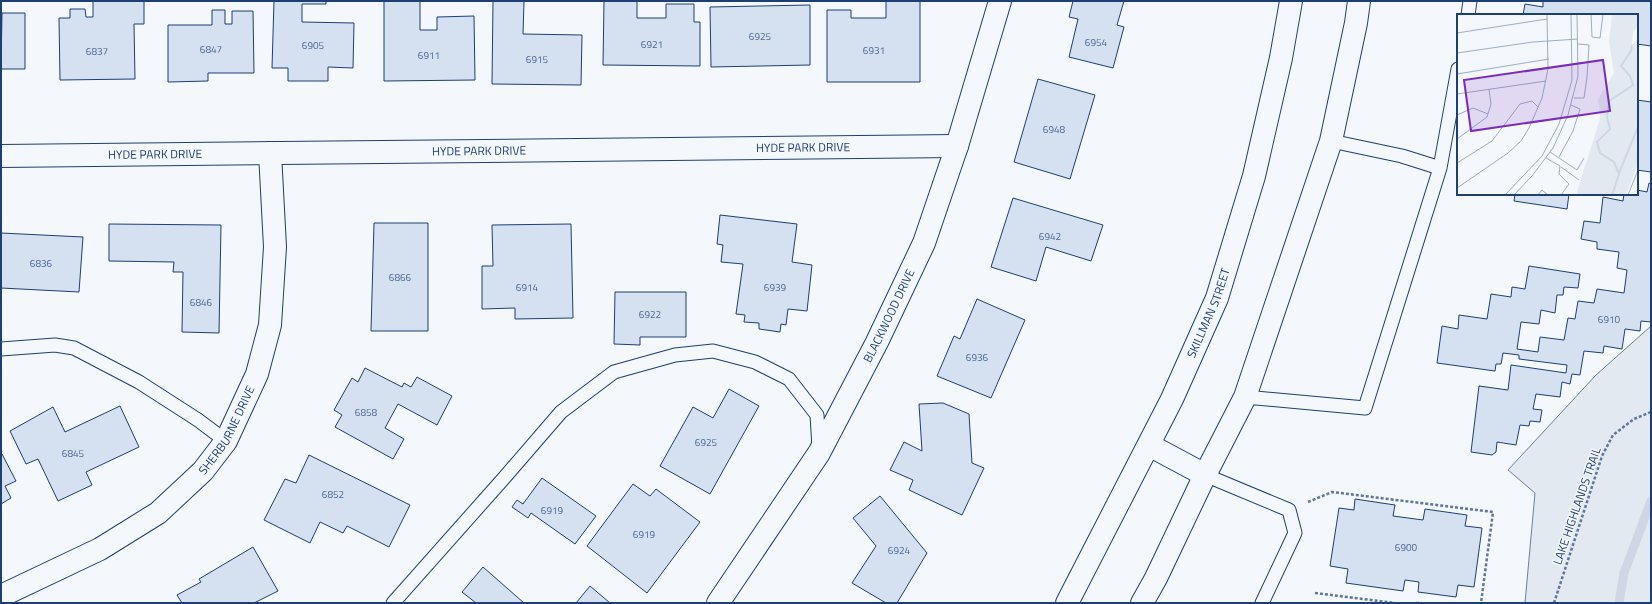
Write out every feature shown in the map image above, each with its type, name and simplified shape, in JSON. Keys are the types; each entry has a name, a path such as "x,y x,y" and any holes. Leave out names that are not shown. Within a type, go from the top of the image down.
{"street":[{"name":"BLACKWOOD DRIVE","path":"718,603 819,453 877,342 924,243 957,146 1000,1"},
{"name":"SKILLMAN STREET","path":"1067,603 1149,445 1217,298 1254,176 1282,58 1291,1"},
{"path":"1142,603 1156,578 1205,474 1245,397 1331,141 1359,1"},
{"name":"HYDE PARK DRIVE","path":"1,156 957,146"},
{"name":"SHERBURNE DRIVE","path":"1,596 100,549 158,513 203,471 226,441 257,374 270,325 274,247 270,153"},
{"path":"1149,445 1205,474"}],"lane":[{"path":"1468,14 1470,1"},
{"path":"1245,397 1365,408 1440,168 1457,74"},
{"path":"1331,141 1402,156 1440,168"},
{"path":"1,349 55,345 74,348 139,382 198,420 226,441"},
{"path":"393,603 561,412 614,372 675,355 714,351 755,362 789,379 817,415 819,453"},
{"path":"1205,474 1289,510 1295,534 1262,603"}],"path":[{"name":"LAKE HIGHLANDS TRAIL","path":"1554,603 1602,456 1613,435 1634,419 1651,412"},
{"path":"1289,510 1332,492 1493,512 1481,603"},
{"path":"1315,593 1395,603"},
{"path":"1416,603 1422,603"}],"shaded area":[{"path":"1651,326 1651,603 1525,603 1535,493 1508,470 1596,375"}],"building":[{"path":"93,1 144,1 144,24 134,24 135,79 60,80 59,18 70,18 70,9 85,9 86,17 93,17"},
{"path":"274,1 326,1 326,4 302,4 302,22 354,23 353,68 328,67 328,81 288,81 288,68 272,68"},
{"path":"384,1 420,1 420,30 437,30 437,17 474,16 475,80 384,81"},
{"path":"493,1 524,1 523,34 582,35 581,85 492,84"},
{"path":"604,1 637,1 637,18 666,18 666,4 694,4 694,22 700,22 700,66 603,65"},
{"path":"886,1 920,1 920,82 827,82 827,10 851,10 851,18 886,18"},
{"path":"1073,1 1124,1 1117,25 1124,27 1113,68 1069,57 1078,19 1069,17"},
{"path":"1543,1 1651,1 1651,46 1638,44 1638,14 1523,14 1525,4 1543,7"},
{"path":"810,5 810,65 711,67 710,7"},
{"path":"212,10 225,10 225,24 232,24 232,11 253,11 254,73 208,73 208,81 168,82 168,25 212,25"},
{"path":"2,13 25,13 25,69 1,69"},
{"path":"1038,79 1095,95 1070,179 1014,162"},
{"path":"1638,100 1651,102 1651,172 1638,170"},
{"path":"1649,183 1651,184 1651,322 1641,321 1640,331 1625,329 1622,349 1604,346 1603,353 1584,351 1580,375 1572,374 1570,384 1562,382 1560,397 1536,394 1533,409 1542,410 1540,422 1530,421 1529,426 1520,425 1516,445 1497,442 1496,452 1492,455 1471,452 1479,386 1508,390 1511,365 1566,373 1567,365 1519,359 1519,355 1503,353 1501,364 1496,364 1495,371 1437,363 1442,326 1458,329 1459,315 1487,319 1491,294 1511,297 1512,287 1525,289 1529,266 1580,274 1578,288 1564,287 1563,295 1557,295 1555,313 1541,310 1539,324 1521,322 1517,349 1538,352 1540,337 1564,340 1568,318 1575,319 1578,301 1594,303 1597,289 1624,293 1627,270 1617,268 1619,252 1597,249 1597,242 1581,239 1584,221 1600,223 1603,197 1623,201 1624,195 1638,195 1638,190 1647,192"},
{"path":"1515,195 1569,195 1567,209 1514,201"},
{"path":"1013,198 1103,225 1091,261 1046,247 1036,281 991,267"},
{"path":"720,215 797,224 792,262 812,265 807,311 788,309 786,325 781,324 780,332 759,329 759,323 744,322 745,315 736,314 743,264 721,262 723,245 717,244"},
{"path":"374,223 428,223 428,331 371,331"},
{"path":"109,224 221,225 219,333 182,332 183,272 173,272 174,262 109,261"},
{"path":"571,224 573,318 515,319 515,308 482,309 482,266 493,266 492,225"},
{"path":"1,233 83,237 79,292 1,288"},
{"path":"615,292 686,292 686,337 640,337 640,345 614,344"},
{"path":"977,299 1025,320 991,398 937,376 954,336 960,339"},
{"path":"365,368 402,387 404,383 411,387 417,377 452,396 437,425 398,404 385,428 404,439 393,459 335,427 342,415 334,410 352,378 358,382"},
{"path":"729,389 759,406 710,494 660,466 693,407 713,418"},
{"path":"943,403 969,414 972,463 984,468 962,515 909,490 913,480 890,470 904,442 922,451 919,404"},
{"path":"120,406 139,447 86,472 92,485 58,501 38,459 26,464 10,431 53,407 65,432"},
{"path":"1,454 16,481 5,486 11,498 1,504"},
{"path":"309,455 410,505 389,547 347,526 343,533 320,522 310,543 264,520 285,479 296,483"},
{"path":"542,478 596,516 575,544 531,513 528,518 512,507 517,500 523,504"},
{"path":"633,484 650,496 656,489 700,522 647,593 587,546"},
{"path":"880,496 927,553 897,603 886,603 852,583 876,546 853,518"},
{"path":"1355,499 1395,505 1393,516 1423,520 1425,509 1467,515 1465,526 1482,528 1474,587 1458,585 1456,597 1418,592 1419,582 1405,580 1403,591 1346,583 1348,569 1330,566 1339,508 1354,510"},
{"path":"253,547 278,591 254,603 182,603 177,595 201,582 199,579"},
{"path":"483,567 524,603 476,603 462,592"},
{"path":"590,586 610,603 576,603"}],"waterway":[{"path":"1619,603 1624,573 1651,501"}]}
